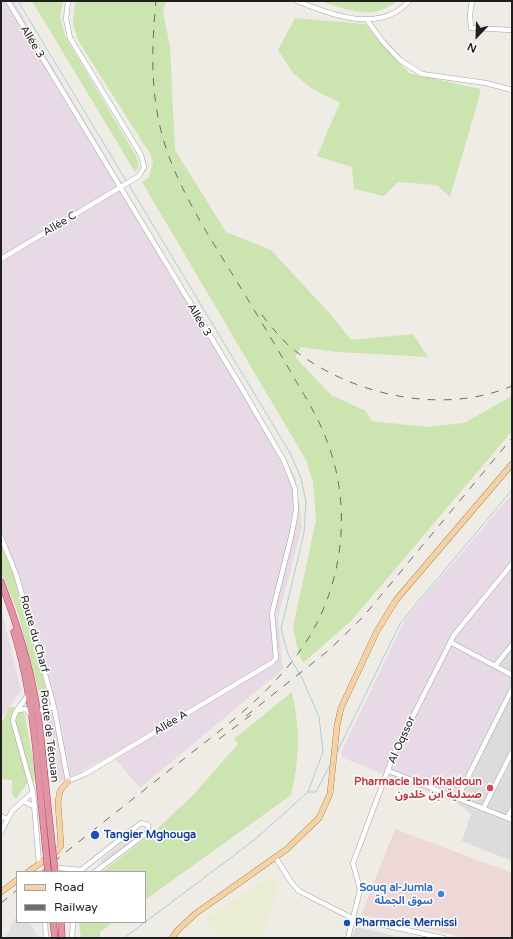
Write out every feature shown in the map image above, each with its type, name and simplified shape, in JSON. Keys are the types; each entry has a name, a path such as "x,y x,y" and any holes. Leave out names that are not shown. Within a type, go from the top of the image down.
{"highway":[{"name":"Route de Tétouan","path":"1,582 22,645 38,711 48,871"},
{"name":"Route de Tétouan","path":"1,594 17,643 34,721 55,871"},
{"path":"53,923 55,938"},
{"path":"61,923 62,938"}],"main road":[{"path":"172,938 177,931 195,914 276,858 319,818 329,800 334,771 337,726 346,697 390,609 512,464"},
{"path":"29,871 58,851 61,846 58,802 60,793 68,781"},
{"path":"1,892 16,881"}],"street":[{"name":"Allée 3","path":"8,1 284,461 295,489 295,521 272,613 277,652 273,662"},
{"name":"Allée C","path":"1,259 121,188 139,176 144,167 141,155 70,38 66,19 68,1"},
{"path":"297,1 347,17 367,20 388,16 408,1"},
{"path":"472,1 470,14 471,28 512,30"},
{"path":"367,20 383,42 400,60 422,74 486,83 512,90"},
{"name":"Route du Charf","path":"1,537 23,595 54,707 68,781"},
{"name":"Al Oqssor","path":"348,938 360,890 353,863 388,771 412,717 450,642 463,622 512,564"},
{"path":"450,642 512,675"},
{"path":"495,666 512,645"},
{"name":"Allée A","path":"68,781 86,774 273,662"},
{"path":"457,799 512,689"},
{"path":"28,694 25,702 15,712 14,725 33,792 39,863"},
{"path":"38,711 54,707"},
{"path":"15,712 21,708 26,709 34,721"},
{"path":"483,809 512,752"},
{"path":"388,771 510,819 512,809"},
{"path":"1,832 12,811 33,792"},
{"path":"23,801 35,807"},
{"path":"1,816 8,819"},
{"path":"56,871 59,868 68,871 82,871 141,823 144,822 149,826 148,832 96,871"},
{"path":"276,858 291,882 300,891 352,918 431,937 443,938"},
{"path":"45,923 46,938"},
{"path":"72,938 73,923"},
{"path":"410,938 411,931"}],"shaded area":[{"path":"1,1 14,1 295,476 302,526 278,618 283,669 140,788 112,755 58,783 20,578 1,533"},
{"path":"512,494 512,637 493,659 511,679 457,803 343,758 341,753 405,619"},
{"path":"1,608 21,691 1,718"},
{"path":"512,637 512,861 462,841 471,814 457,803 511,679 493,659"},
{"name":"Souq al-Jumla سوق الجملة","path":"395,829 512,873 512,938 461,938 450,934 361,915"},
{"path":"143,834 102,866 101,860 131,835"},
{"path":"16,917 16,923 30,923 39,938 5,938"},
{"path":"356,927 405,938 351,938"}],"green space":[{"path":"32,1 63,1 60,16 65,36 136,156 139,166 135,172"},
{"path":"75,1 166,1 163,11 170,47 175,150 226,232 271,250 332,316 351,340 413,334 428,357 337,352 301,347 295,357 331,395 366,411 372,421 426,427 464,423 512,396 512,431 352,620 303,663 298,651 293,627 316,520 313,482 306,460 142,182 149,177 153,162 149,152 79,42 73,24"},
{"path":"319,1 397,1 378,11 360,12"},
{"path":"295,18 365,24 409,73 480,89 479,98 450,197 437,185 398,182 384,196 354,189 352,167 317,156 340,103 311,88 293,73 278,50"},
{"path":"1,546 17,583 34,642 49,702 42,704 17,610 1,572"},
{"path":"292,692 295,705 298,743 296,768 291,795 146,899 146,871 103,871 155,831 194,794 238,744 234,739"},
{"path":"13,707 24,712 37,779 28,782 16,799 12,794 12,780 1,779 1,725 8,708"},
{"path":"273,875 279,883 262,938 219,938 205,919"},
{"path":"79,923 113,923 100,932 100,938 81,938"}],"waterway":[{"path":"18,1 127,182"},
{"path":"129,185 290,453 301,478 306,502 304,533 281,629 288,654 303,680 319,717 323,752 308,792"},
{"path":"337,752 401,622 512,490"},
{"path":"146,921 253,841 308,792 316,792 330,765"},
{"path":"124,938 144,923"}],"railway":[{"path":"42,871 227,725 257,699 285,671 313,631 325,605 334,578 340,550 340,492 334,464 322,428 278,350 196,213 180,183 167,151 157,114 153,77 153,39 156,1"},
{"path":"262,315 283,340 298,353 321,368 346,380 373,390 430,400 458,399 486,395 512,386"},
{"path":"246,716 329,650 363,617 512,438"},
{"path":"219,739 251,715"},
{"path":"1,903 16,891"}],"place":[{"name":"Pharmacie Ibn Khaldoun صيدلية ابن خلدون","path":"490,788"},
{"name":"Tangier Mghouga","path":"95,835"},
{"name":"Souq al-Jumla سوق الجملة","path":"441,894"},
{"name":"Pharmacie Mernissi","path":"347,923"}]}
